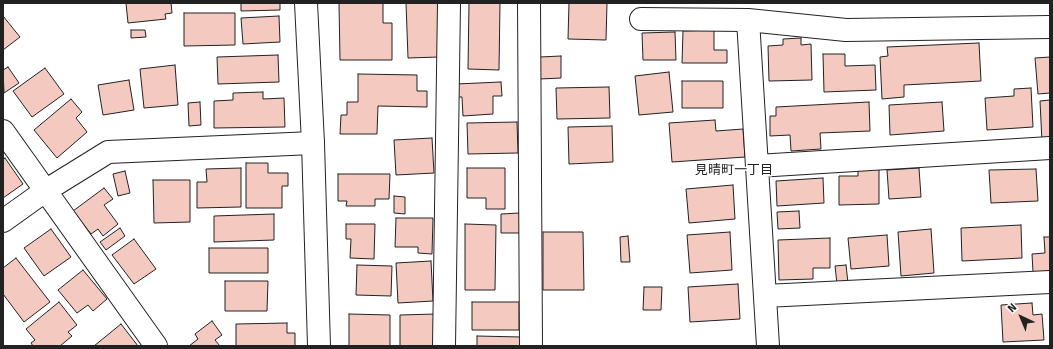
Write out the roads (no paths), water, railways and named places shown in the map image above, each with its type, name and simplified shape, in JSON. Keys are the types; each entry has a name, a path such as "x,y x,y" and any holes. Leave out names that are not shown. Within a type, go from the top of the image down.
{"street":[{"path":"306,3 313,143 319,346"},
{"path":"444,346 448,3"},
{"path":"528,3 530,346"},
{"path":"642,19 748,20 846,30 1050,27"},
{"path":"748,20 768,346"},
{"path":"3,131 156,346"},
{"path":"3,221 45,190 108,152 313,143"},
{"path":"757,166 1050,148"},
{"path":"765,296 1050,282"}],"district":[{"name":"見晴町一丁目","path":"734,170"}]}
